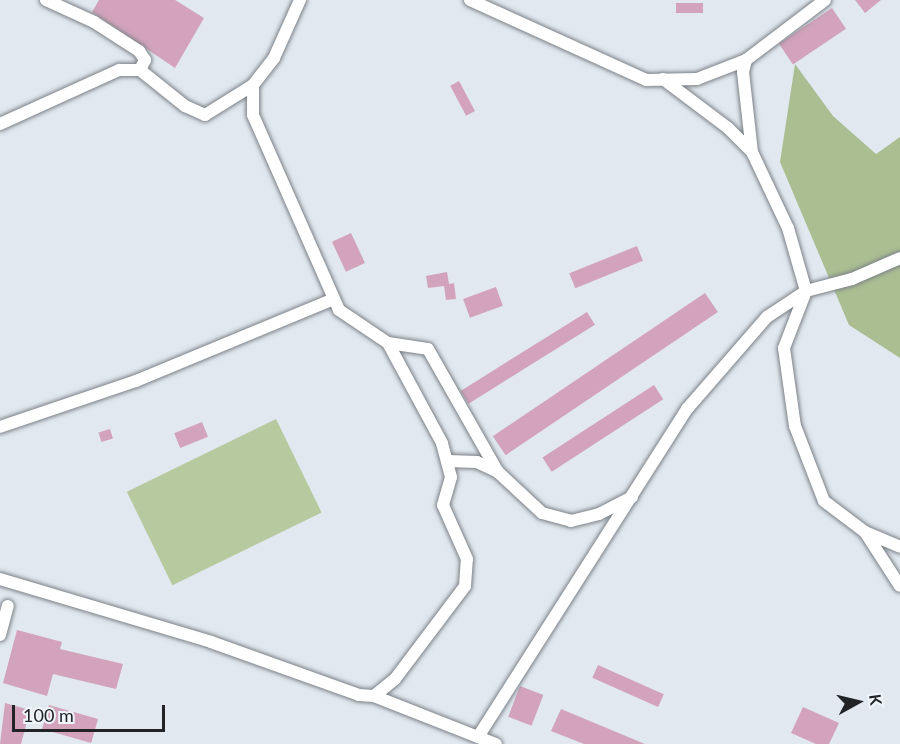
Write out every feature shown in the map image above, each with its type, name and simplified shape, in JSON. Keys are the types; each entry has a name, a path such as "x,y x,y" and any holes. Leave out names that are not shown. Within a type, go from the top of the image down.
{"street":[{"path":"46,0 94,22 139,51 145,60 140,70"},
{"path":"0,124 119,70 140,70 185,106 205,115 253,85 274,58 300,0"},
{"path":"470,0 646,80 697,79 746,60 825,0"},
{"path":"746,60 743,72 752,152 788,228 806,291 784,348 795,426 824,501 865,532 900,547"},
{"path":"663,79 728,128 752,152"},
{"path":"253,85 253,116 339,310 388,343 428,350 498,472 542,513 571,521 599,514 633,496"},
{"path":"478,737 687,409 766,317 806,291 852,279 900,258"},
{"path":"0,427 136,381 334,299"},
{"path":"374,696 395,679 465,586 467,559 443,505 451,477 448,460 388,343"},
{"path":"448,460 477,462 498,472"},
{"path":"865,532 900,586"},
{"path":"0,579 211,642 359,695 374,696 496,744"},
{"path":"0,635 8,606"}],"green space":[{"path":"795,64 833,116 876,154 900,137 900,358 849,325 780,162"},
{"path":"276,419 322,512 172,585 127,492"}],"building":[{"path":"99,0 175,0 204,18 175,68 92,12"},
{"path":"855,0 881,0 865,13"},
{"path":"676,3 703,3 703,13 676,13"},
{"path":"832,8 846,29 793,65 779,44"},
{"path":"459,81 475,111 466,116 450,86"},
{"path":"351,233 365,263 346,272 332,242"},
{"path":"637,246 643,261 575,288 569,273"},
{"path":"447,272 449,284 454,283 456,299 446,300 444,286 428,288 426,276"},
{"path":"496,287 503,306 470,318 463,299"},
{"path":"705,293 718,312 506,455 493,436"},
{"path":"587,312 595,325 469,404 461,391"},
{"path":"654,385 663,399 552,472 542,457"},
{"path":"202,422 208,437 180,448 174,433"},
{"path":"110,429 113,439 101,442 99,433"},
{"path":"17,630 62,642 60,649 123,664 116,689 53,674 47,696 3,683"},
{"path":"598,665 664,694 658,707 592,678"},
{"path":"520,686 543,695 532,726 508,717"},
{"path":"5,703 30,710 21,744 0,744"},
{"path":"49,705 98,719 91,743 42,729"},
{"path":"803,707 839,723 829,744 816,744 791,733"},
{"path":"561,709 645,744 584,744 551,731"}]}
